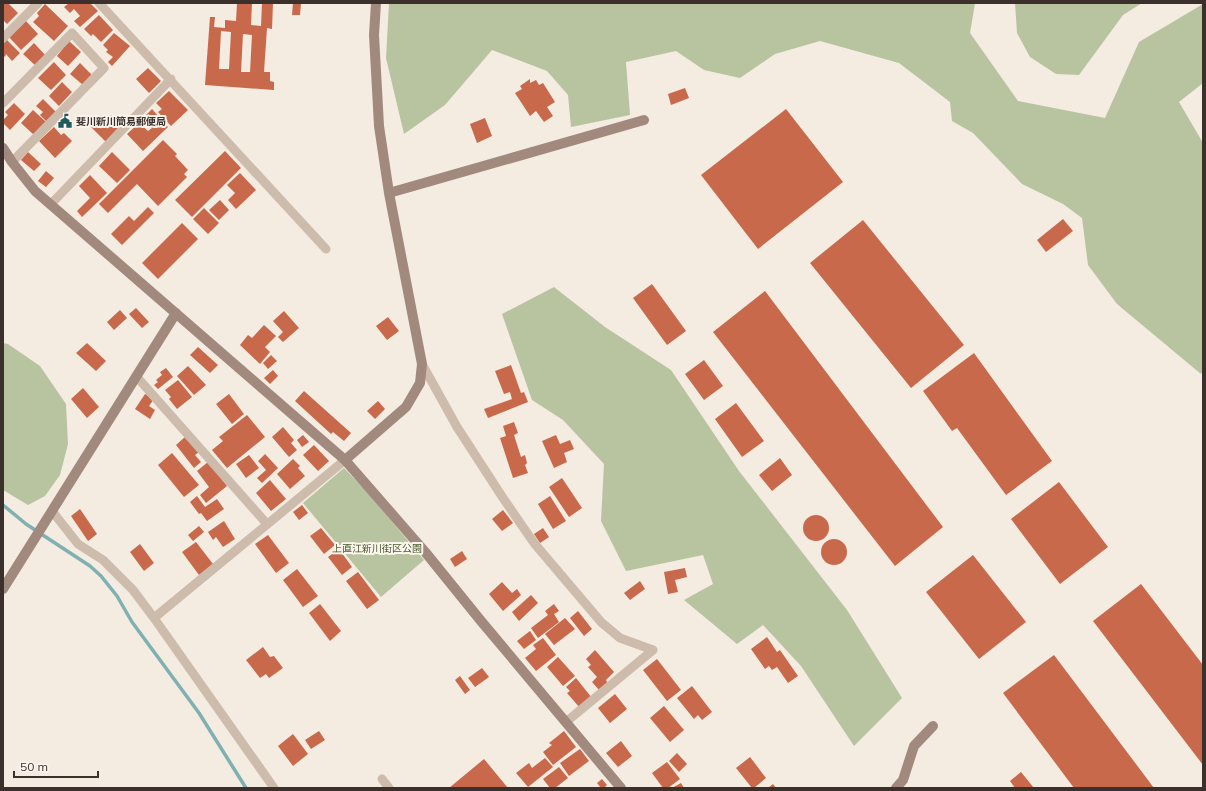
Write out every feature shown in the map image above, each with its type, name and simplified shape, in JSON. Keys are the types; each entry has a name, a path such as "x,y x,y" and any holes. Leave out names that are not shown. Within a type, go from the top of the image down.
{"street":[{"path":"3,38 38,3"},
{"path":"99,3 326,249"},
{"path":"154,618 345,460 406,407 420,383 422,364 389,193 379,126 374,34 376,3"},
{"path":"3,103 72,33 104,68 12,162"},
{"path":"51,204 171,80"},
{"path":"389,193 644,120"},
{"path":"3,148 35,191 345,460 426,553 621,788"},
{"path":"3,589 176,313"},
{"path":"422,364 457,427 534,543 601,622 620,638 654,650 566,722"},
{"path":"136,376 267,524"},
{"path":"52,512 78,544 103,560 133,590 274,788"},
{"path":"896,788 902,780 914,746 933,726"},
{"path":"382,779 389,788"}],"green space":[{"path":"389,3 975,3 970,33 1018,101 1105,118 1139,42 1203,4 1203,83 1179,102 1203,143 1203,370 1201,374 1117,304 1088,265 1082,218 1063,204 1022,184 973,133 952,121 950,102 899,63 820,41 775,54 740,78 704,70 676,51 626,62 630,115 571,127 568,95 547,71 492,50 445,105 404,134 386,58"},
{"path":"1015,3 1142,3 1123,15 1079,75 1056,74 1030,57 1017,33"},
{"path":"554,287 605,327 671,370 739,471 847,610 902,698 854,746 801,666 763,625 737,644 684,600 713,584 703,555 626,571 601,521 604,464 563,420 532,400 502,314"},
{"path":"3,343 8,344 40,366 66,404 68,444 60,475 45,496 28,505 3,490"},
{"name":"上直江新川街区公園","path":"344,468 367,492 424,560 381,597 303,503"}],"building":[{"path":"3,3 8,3 18,13 7,24 3,20"},
{"path":"69,3 90,3 98,11 80,27 74,21 80,16 74,9 70,13 64,7"},
{"path":"237,3 252,3 251,25 261,26 262,3 273,3 272,29 267,28 264,72 270,72 270,81 274,82 274,90 205,85 210,17 215,17 214,27 225,28 225,20 236,21","holes":["221,31 231,32 229,69 219,69","243,34 252,35 250,72 241,72"]},
{"path":"293,3 301,3 300,15 292,15"},
{"path":"45,4 68,26 54,41 33,22 39,16 37,13"},
{"path":"99,15 113,30 101,42 93,34 91,36 84,29"},
{"path":"26,21 38,34 21,50 9,37"},
{"path":"114,33 130,46 112,66 108,62 113,57 106,52 108,50 103,45"},
{"path":"7,40 20,53 12,61 6,54 5,57 3,55 3,44"},
{"path":"69,41 81,52 68,66 57,56"},
{"path":"34,43 46,56 36,66 23,54"},
{"path":"54,62 66,75 51,90 38,78"},
{"path":"80,63 92,75 83,85 70,74"},
{"path":"148,68 161,81 149,93 136,79"},
{"path":"530,79 530,83 536,80 539,85 543,83 555,102 547,107 553,116 544,122 536,111 530,116 515,93 522,89 520,86"},
{"path":"62,82 72,92 59,106 49,96"},
{"path":"685,88 689,98 671,105 668,94"},
{"path":"169,91 188,110 171,126 158,112 162,109 156,103"},
{"path":"43,99 56,112 47,122 40,115 43,112 36,106"},
{"path":"14,103 25,114 10,130 3,123 3,120 8,115 5,112"},
{"path":"152,109 168,127 143,151 127,134 139,123 148,131 152,128 143,118"},
{"path":"786,109 843,182 758,249 701,175"},
{"path":"33,110 46,122 34,135 21,123"},
{"path":"101,115 106,120 111,115 121,125 106,142 90,126"},
{"path":"485,118 492,136 477,143 470,124"},
{"path":"54,127 61,135 64,133 72,141 55,158 39,141"},
{"path":"163,140 177,154 175,156 188,170 184,174 187,177 158,206 137,184 108,213 99,204"},
{"path":"225,151 241,168 192,217 175,200"},
{"path":"28,152 41,164 34,171 21,160"},
{"path":"112,152 130,170 117,183 99,166"},
{"path":"46,171 54,178 46,187 38,181"},
{"path":"240,173 256,190 236,209 228,200 235,193 227,185"},
{"path":"90,175 107,193 82,217 77,211 90,198 79,186"},
{"path":"220,200 229,210 219,220 209,210"},
{"path":"148,207 154,213 122,245 111,234 129,216 134,221"},
{"path":"204,208 219,223 208,234 193,219"},
{"path":"1063,219 1073,231 1046,252 1037,240"},
{"path":"863,220 964,345 911,388 810,263"},
{"path":"182,223 198,239 158,279 142,263"},
{"path":"652,284 686,331 667,345 633,298"},
{"path":"765,291 943,527 895,566 713,332"},
{"path":"136,308 149,322 142,328 129,314"},
{"path":"120,310 127,318 114,330 107,322"},
{"path":"284,311 299,328 283,342 278,337 283,332 273,321"},
{"path":"388,317 399,331 387,340 376,326"},
{"path":"264,325 276,336 265,347 270,352 260,364 240,345 248,335 252,338"},
{"path":"87,343 106,361 96,371 76,353"},
{"path":"198,347 218,365 210,373 190,355"},
{"path":"974,353 1052,461 1006,495 957,428 952,431 923,391"},
{"path":"271,355 277,361 268,369 263,363"},
{"path":"704,360 723,386 704,400 685,374"},
{"path":"511,365 521,393 524,392 528,402 488,418 484,409 512,399 510,392 504,394 495,371"},
{"path":"188,366 206,385 194,395 177,376"},
{"path":"166,368 173,377 158,389 154,385 158,382 156,380 162,375 160,372"},
{"path":"273,370 278,376 270,384 264,378"},
{"path":"178,380 192,397 177,409 169,399 171,397 165,390"},
{"path":"83,388 99,407 87,418 71,399"},
{"path":"304,391 351,433 344,441 333,432 331,434 295,401"},
{"path":"145,394 154,399 149,406 155,410 150,419 135,409"},
{"path":"229,394 244,414 232,424 216,404"},
{"path":"378,401 385,409 375,419 367,411"},
{"path":"736,403 764,441 742,457 715,419"},
{"path":"247,415 265,437 227,468 212,450 223,441 219,437"},
{"path":"514,422 518,433 514,435 521,457 525,455 527,463 525,465 528,473 513,478 500,438 506,436 503,426"},
{"path":"283,427 294,440 291,443 297,450 289,457 272,437"},
{"path":"303,435 309,442 302,447 297,440"},
{"path":"556,435 560,444 570,440 574,449 564,453 567,462 554,468 542,441"},
{"path":"186,436 199,452 195,455 201,462 194,468 176,445"},
{"path":"314,445 329,461 318,471 303,455"},
{"path":"172,453 199,485 184,497 158,465"},
{"path":"265,454 278,468 262,483 257,478 266,470 258,461"},
{"path":"249,455 259,468 246,478 236,464"},
{"path":"780,458 792,475 772,491 759,475"},
{"path":"293,459 300,466 298,468 305,476 290,489 277,474"},
{"path":"208,462 227,486 206,503 200,495 209,487 197,471"},
{"path":"562,478 582,508 569,517 549,487"},
{"path":"270,480 286,499 271,511 256,493"},
{"path":"1059,482 1108,547 1060,584 1011,519"},
{"path":"197,496 205,507 217,499 224,509 207,521 201,513 199,514 190,502"},
{"path":"550,496 566,521 553,529 538,504"},
{"path":"302,505 308,513 299,520 293,512"},
{"path":"80,509 97,534 88,541 71,516"},
{"path":"503,510 513,523 502,531 492,519"},
{"path":"816,515 825,519 829,528 825,537 816,541 807,537 803,528 807,519"},
{"path":"224,521 235,539 223,547 216,537 213,540 208,532"},
{"path":"199,526 204,532 193,541 188,535"},
{"path":"321,528 335,545 324,554 310,536"},
{"path":"543,528 549,537 540,543 534,534"},
{"path":"268,535 289,563 276,573 255,544"},
{"path":"834,539 843,543 847,552 843,561 834,565 825,561 821,552 825,543"},
{"path":"196,542 213,564 199,575 182,552"},
{"path":"140,544 154,563 144,571 130,552"},
{"path":"339,549 352,567 342,575 328,557"},
{"path":"462,551 467,559 455,567 450,559"},
{"path":"973,555 1026,622 979,659 926,592"},
{"path":"685,568 687,577 675,580 678,592 668,594 664,572"},
{"path":"297,569 318,596 303,607 283,580"},
{"path":"358,572 379,600 367,609 346,581"},
{"path":"640,581 645,589 630,600 624,593"},
{"path":"502,582 512,593 517,589 521,595 503,611 489,594"},
{"path":"1141,584 1203,665 1203,765 1093,621"},
{"path":"531,595 538,603 519,621 512,612"},
{"path":"320,604 341,631 330,641 309,613"},
{"path":"554,604 559,611 554,614 559,622 538,638 531,628 548,615 545,611"},
{"path":"578,611 592,629 584,636 570,618"},
{"path":"565,618 575,629 554,645 545,634"},
{"path":"530,631 536,640 524,649 517,641"},
{"path":"767,637 777,652 780,650 798,676 788,683 777,667 772,670 769,666 765,669 751,649"},
{"path":"543,638 556,655 536,671 525,658 536,649 533,645"},
{"path":"263,647 270,657 274,656 283,668 269,678 266,674 260,678 246,660"},
{"path":"595,650 614,672 606,680 608,684 600,691 592,682 597,677 588,667 591,665 586,659"},
{"path":"1054,655 1154,788 1074,788 1003,693"},
{"path":"558,657 575,676 563,686 547,667"},
{"path":"657,659 681,690 667,701 643,670"},
{"path":"482,668 489,677 475,687 468,678"},
{"path":"460,676 470,690 465,694 455,680"},
{"path":"576,678 592,698 580,708 567,693 570,691 566,687"},
{"path":"692,686 712,712 702,720 698,715 694,719 677,698"},
{"path":"615,694 627,709 610,723 598,708"},
{"path":"664,706 684,730 670,742 650,718"},
{"path":"319,731 325,740 311,749 305,740"},
{"path":"564,731 576,747 553,765 543,752 552,745 549,743"},
{"path":"293,734 308,754 293,766 278,746"},
{"path":"621,741 632,756 618,767 606,753"},
{"path":"580,749 589,761 569,776 560,763"},
{"path":"677,753 687,764 679,772 669,761"},
{"path":"750,757 766,778 754,788 752,788 736,768"},
{"path":"545,758 553,767 528,787 516,773 529,763 532,768"},
{"path":"484,759 508,788 449,788"},
{"path":"667,762 680,779 668,788 663,788 652,773"},
{"path":"559,767 568,778 555,788 550,788 543,779"},
{"path":"1021,772 1034,788 1015,788 1010,781"},
{"path":"602,779 607,785 604,788 601,788 597,783"},
{"path":"681,783 684,788 672,788"},
{"path":"773,784 776,788 768,788"}],"waterway":[{"path":"3,505 26,524 90,566 101,576 117,596 132,622 199,713 246,788"}],"place":[{"name":"斐川新川簡易郵便局","path":"65,121"}]}
